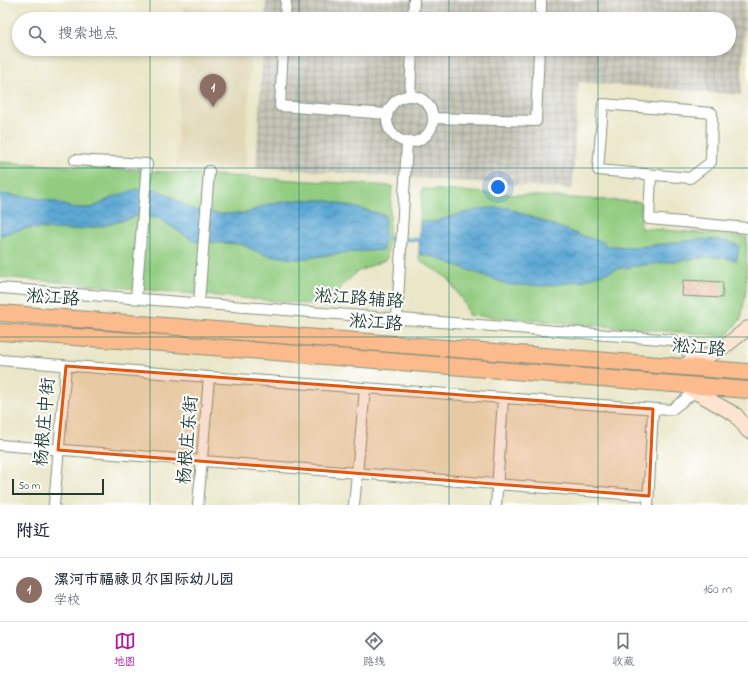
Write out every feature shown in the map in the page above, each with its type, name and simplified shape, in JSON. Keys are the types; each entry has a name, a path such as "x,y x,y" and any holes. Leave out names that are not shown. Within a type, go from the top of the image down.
{"main road":[{"name":"淞江路","path":"0,313 682,366 701,364 748,372"},
{"path":"701,364 748,328"},
{"path":"0,332 187,345 694,388 748,390"},
{"path":"694,388 736,415 748,431"}],"street":[{"path":"285,12 286,0"},
{"path":"413,12 414,0"},
{"path":"540,12 541,0"},
{"path":"283,56 280,106 387,114"},
{"path":"410,96 412,56"},
{"path":"433,118 536,121 539,56"},
{"path":"410,96 424,101 429,107 433,118 431,128 422,140 407,142 399,140 393,136 388,129 386,122 387,114 395,101 402,97 410,96"},
{"path":"602,104 712,113 711,162 690,178 651,175 598,170 602,104"},
{"path":"397,318 407,142"},
{"path":"75,160 147,164 136,298"},
{"path":"199,303 209,171"},
{"path":"651,175 649,219 748,228"},
{"name":"淞江路辅路","path":"0,288 674,340 701,364"},
{"path":"0,360 364,389 671,410 694,388"},
{"name":"杨根庄中街","path":"54,505 66,366"},
{"name":"杨根庄东街","path":"198,505 209,377"},
{"path":"354,505 364,389"},
{"path":"496,505 503,399"},
{"path":"0,445 497,484 648,501 653,409"}],"highlighted area":[{"path":"66,366 653,409 649,496 58,450"}],"shaded area":[{"path":"266,0 746,0 741,95 579,82 572,189 256,167 263,56 736,56 736,12 265,12"},
{"path":"183,6 253,10 253,12 183,12"},
{"path":"181,56 251,56 245,168 176,165"}],"green space":[{"path":"0,162 392,186 387,259 357,272 342,286 333,306 0,277 0,235 28,228 72,230 102,226 138,215 158,218 194,241 240,244 265,255 298,259 383,250 385,215 325,200 298,200 269,204 247,213 220,214 193,210 170,196 113,197 92,208 72,208 56,202 30,197 0,194"},
{"path":"422,189 641,202 641,228 747,237 746,291 741,319 726,336 468,315 466,307 449,279 419,260 419,254 434,257 465,269 581,281 621,268 699,258 722,257 737,260 704,239 637,247 606,246 603,242 582,236 508,208 459,214 434,222 420,221"}],"water":[{"path":"137,189 157,190 193,210 220,214 247,213 268,204 298,200 325,200 385,215 383,250 298,259 265,255 240,244 194,241 158,218 138,215 102,226 72,230 28,228 0,235 0,194 30,197 56,202 72,208 92,208 113,197"},
{"path":"486,208 508,208 582,236 604,242 606,246 637,247 702,239 727,242 739,246 737,260 722,257 699,258 621,268 581,281 547,286 509,285 434,257 419,254 420,221 434,222 459,214"}],"building":[{"path":"683,280 723,282 722,298 682,296"}],"waterway":[{"path":"380,238 424,240"}],"place":[{"name":"漯河市福禄贝尔国际幼儿园","path":"213,107"}]}
